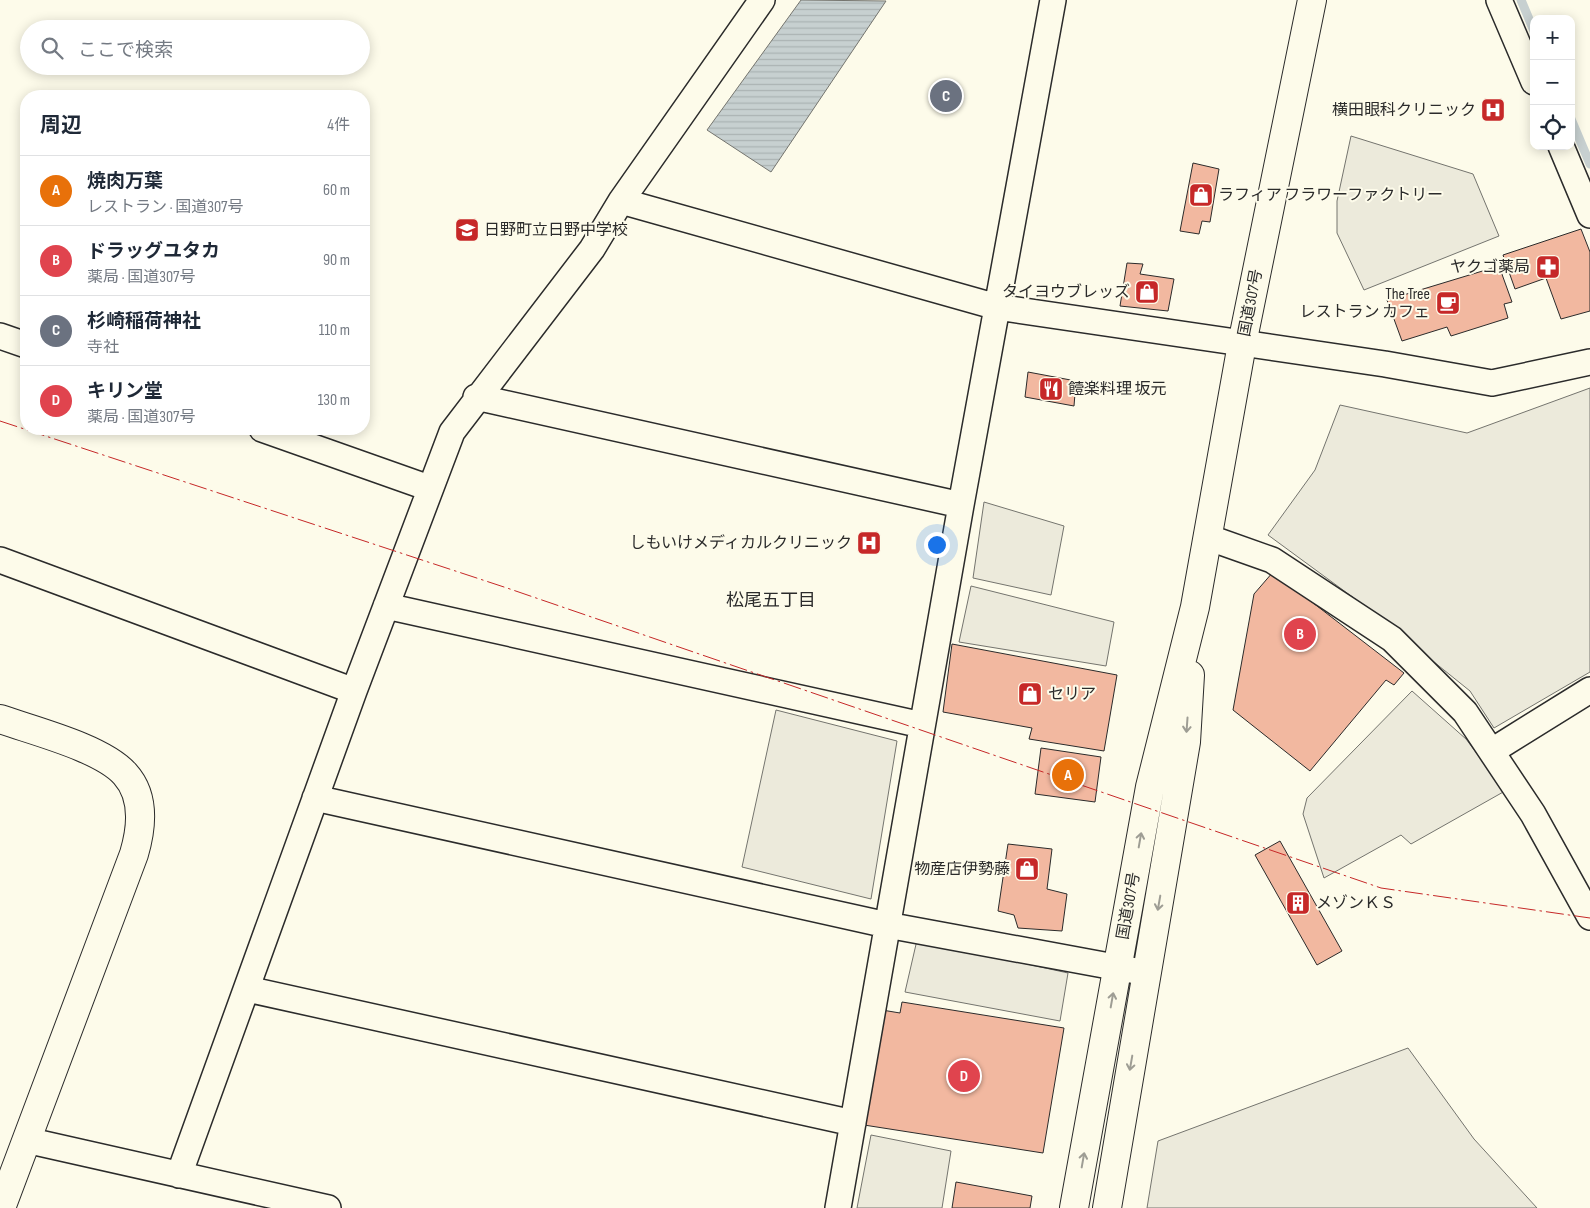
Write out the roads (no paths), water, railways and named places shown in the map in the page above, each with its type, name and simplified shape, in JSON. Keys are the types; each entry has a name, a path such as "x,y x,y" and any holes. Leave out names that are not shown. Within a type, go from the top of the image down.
{"main road":[{"name":"国道307号","path":"1074,1208 1150,787 1195,607 1242,344 1312,0"},
{"name":"国道307号","path":"1107,1208 1186,742 1195,607"},
{"path":"0,719 85,749 111,762 125,774 134,788 141,814 140,834 134,854 1,1208"}],"street":[{"path":"179,1175 354,691 429,488 452,432 476,397 532,329 592,249 621,201 762,0"},
{"path":"838,1208 961,505 1053,0"},
{"path":"1499,0 1530,73"},
{"path":"1563,150 1590,215"},
{"path":"621,201 997,307 1492,383 1590,362"},
{"path":"0,336 20,343"},
{"path":"476,397 961,505"},
{"path":"279,435 429,488"},
{"path":"1207,537 1272,560 1392,639 1465,712 1533,814 1590,917"},
{"path":"0,560 354,691"},
{"path":"386,606 922,726"},
{"path":"1492,751 1590,690"},
{"path":"315,798 887,925 1147,973"},
{"path":"247,989 853,1123"},
{"path":"26,1140 328,1208"}],"waterway":[{"path":"1521,0 1530,21"},
{"path":"1575,128 1590,164"}],"place":[{"name":"杉崎稲荷神社","path":"946,96"},
{"name":"横田眼科クリニック","path":"1493,110"},
{"name":"ラフィア フラワーファクトリー","path":"1201,195"},
{"name":"日野町立日野中学校","path":"467,230"},
{"name":"ヤクゴ薬局","path":"1548,267"},
{"name":"タイヨウブレッズ","path":"1147,292"},
{"name":"The Tree レストラン カフェ","path":"1448,303"},
{"name":"饐楽料理 坂元","path":"1051,389"},
{"name":"しもいけメディカルクリニック","path":"869,543"},
{"name":"ドラッグユタカ","path":"1300,634"},
{"name":"セリア","path":"1030,694"},
{"name":"焼肉万葉","path":"1068,775"},
{"name":"物産店伊勢藤","path":"1027,869"},
{"name":"メゾンＫＳ","path":"1298,903"},
{"name":"キリン堂","path":"964,1076"}],"district":[{"name":"松尾五丁目","path":"771,600"}]}
